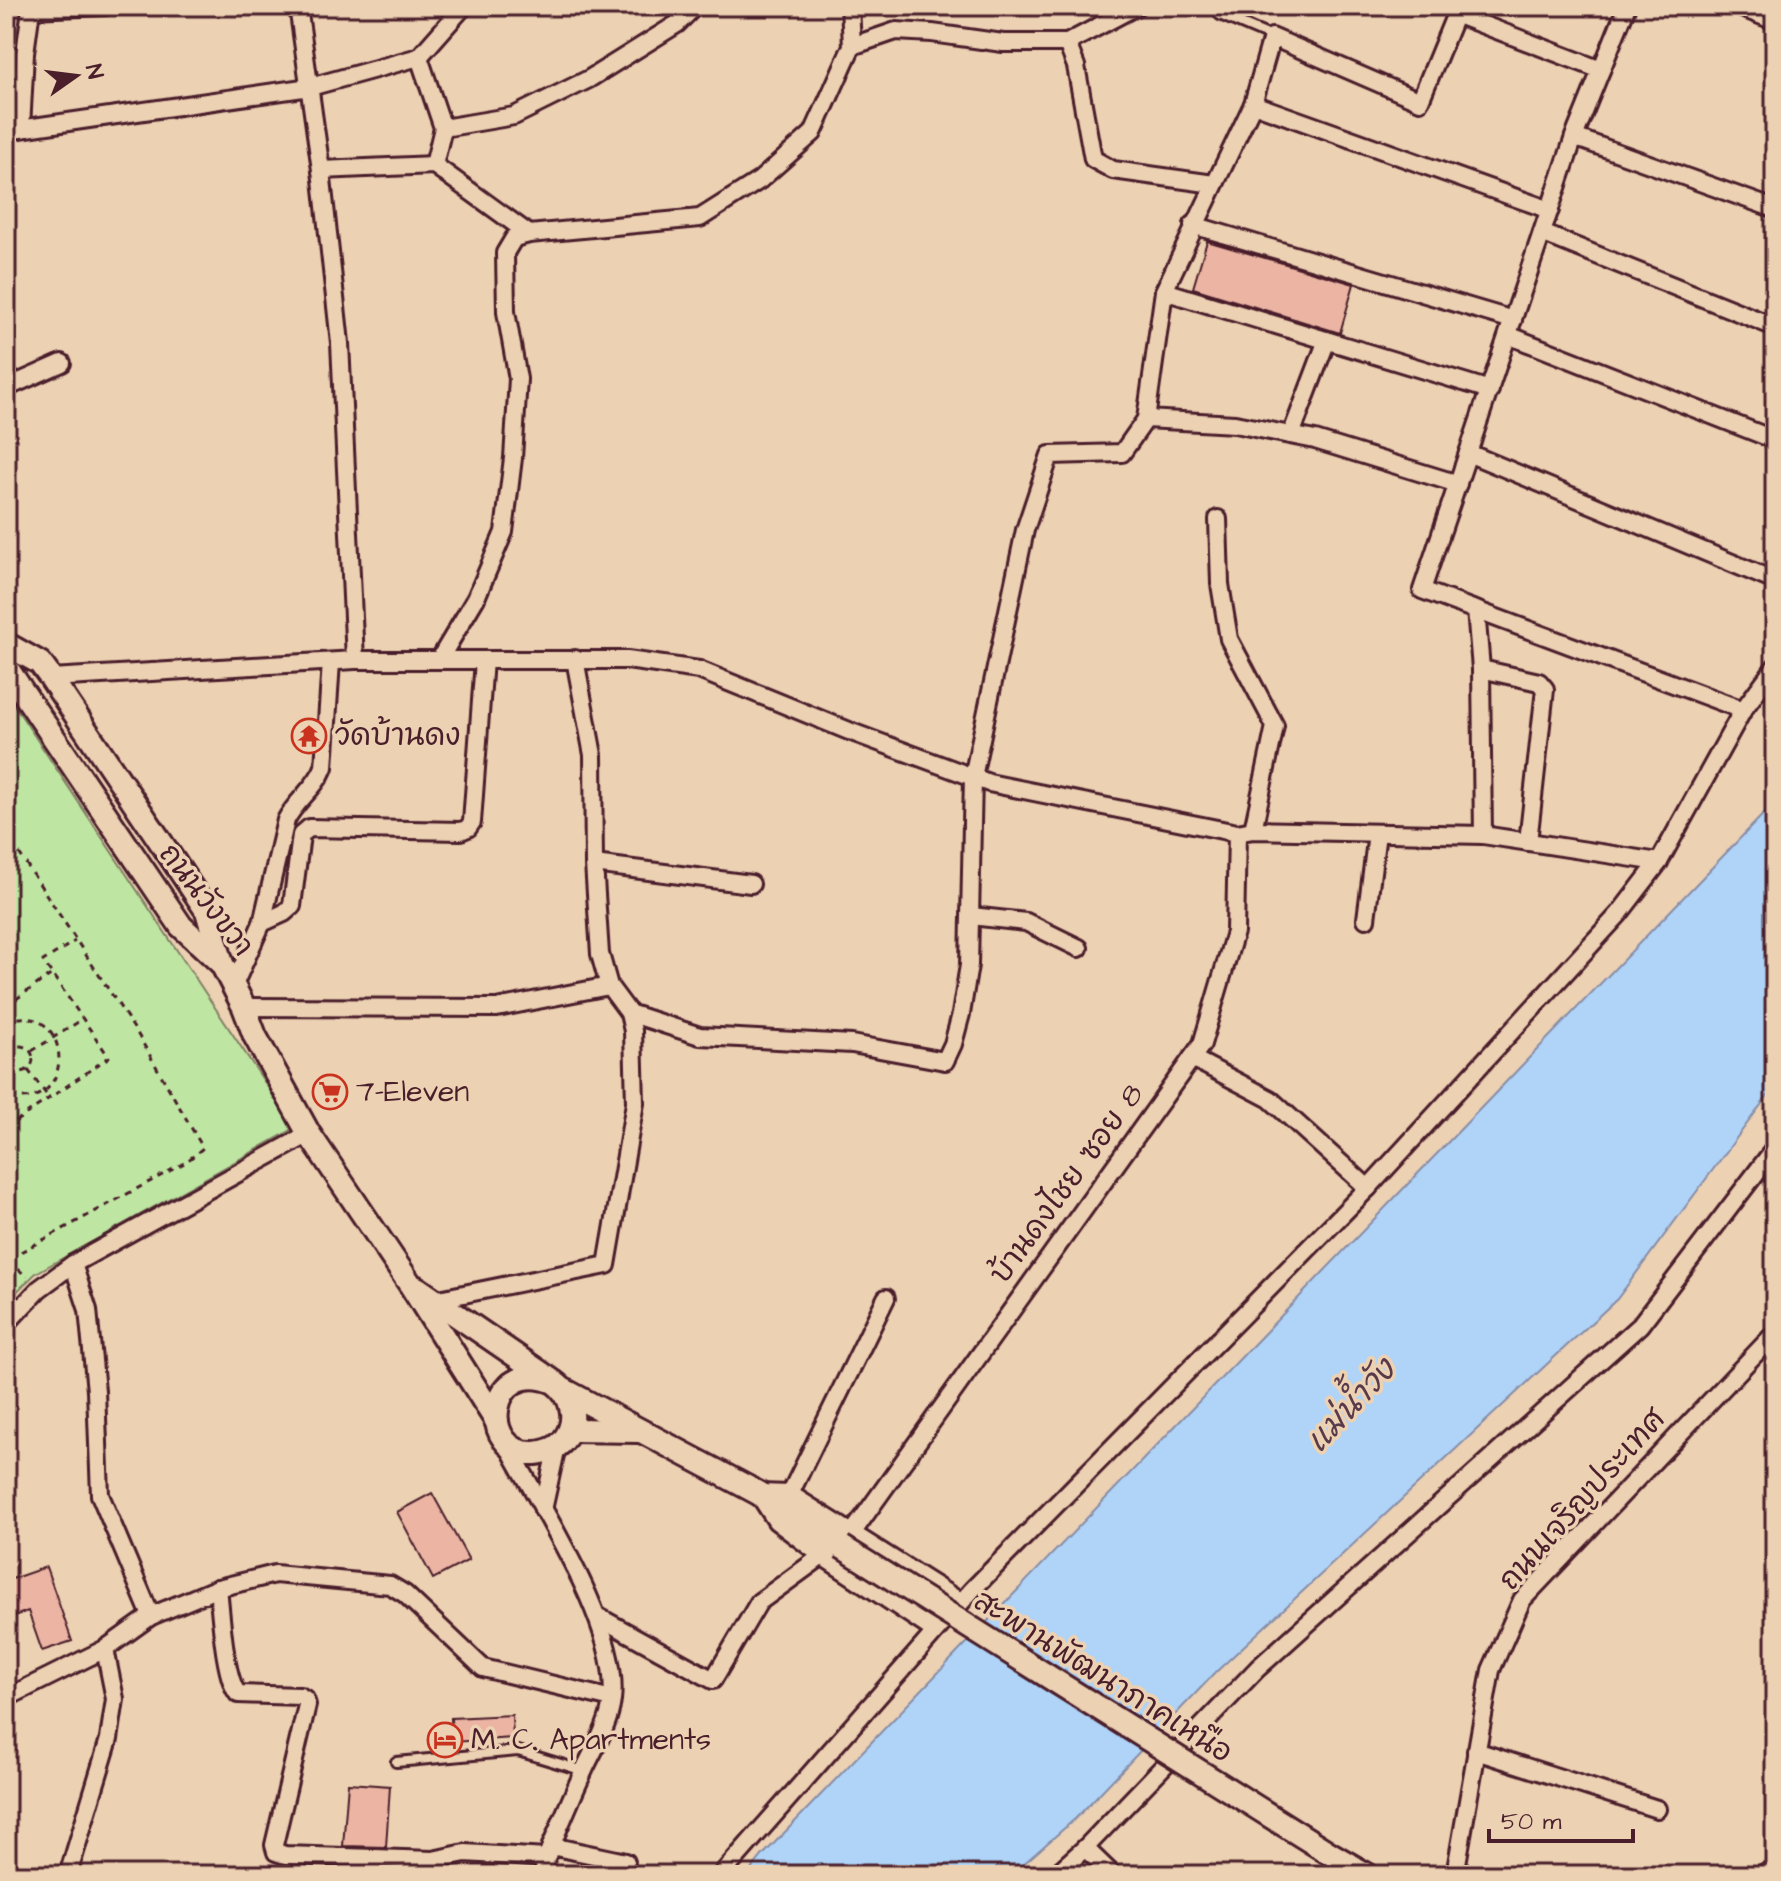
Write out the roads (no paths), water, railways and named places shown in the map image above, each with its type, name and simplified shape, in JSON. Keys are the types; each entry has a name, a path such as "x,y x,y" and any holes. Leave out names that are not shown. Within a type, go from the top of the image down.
{"street":[{"path":"105,6 31,8 13,129 310,87 419,57 464,6"},
{"path":"298,6 321,170 340,343 355,660"},
{"path":"443,128 514,116 589,79 677,24 695,6"},
{"path":"439,660 476,598 504,532 518,379 506,312 505,253 514,238 700,218 760,180 813,133 852,46 850,6"},
{"path":"852,46 896,31 1003,43 1067,43 1137,6"},
{"path":"1627,6 1574,137 1422,590 1743,710"},
{"path":"1737,6 1775,21"},
{"path":"629,1013 700,1036 852,1044 945,1061 961,1014 969,965 973,777 1025,530 1050,455 1122,453 1146,419 1164,291 1253,104 1272,37 1420,101 1457,10 1601,70"},
{"path":"1067,43 1076,66 1093,159 1113,170 1214,184"},
{"path":"419,57 443,128 434,165"},
{"path":"1253,104 1550,210"},
{"path":"1574,137 1775,209"},
{"path":"321,170 434,165 529,234"},
{"path":"1193,225 1511,327 1775,440"},
{"path":"1542,233 1775,327"},
{"path":"1164,291 1490,390"},
{"path":"1291,435 1327,340"},
{"path":"6,388 62,363"},
{"path":"1146,419 1235,424 1291,435 1458,484"},
{"path":"1468,453 1775,581"},
{"name":"บ้านดงไชย ซอย 8","path":"597,1616 713,1680 759,1602 839,1545 1202,1044 1235,932 1245,832 1275,726 1229,639 1220,584 1218,519"},
{"path":"1476,610 1481,669 1483,835"},
{"path":"6,644 40,663 51,678 207,911 222,964"},
{"path":"434,1300 607,1265 635,1103 633,1031 629,1013 609,986 600,954 594,864 593,755 575,659"},
{"path":"51,678 355,660 627,660 699,670 989,783 1245,832 1483,835 1659,862"},
{"path":"262,923 292,906 304,830 461,831 468,828 472,822 484,660"},
{"path":"234,985 262,923 286,820 293,806 321,776 324,767 331,662"},
{"name":"ถนนวังขวา","path":"6,667 181,926 222,964 255,1036 309,1134 410,1284 500,1430 577,1572 597,1616"},
{"path":"721,1875 961,1602 1368,1188 1619,914 1659,862 1743,710 1775,667"},
{"path":"1481,669 1539,682 1545,689 1528,842"},
{"path":"1366,919 1377,833"},
{"path":"594,864 751,884"},
{"path":"971,916 1026,922 1079,948"},
{"path":"244,1007 497,1008 609,986"},
{"path":"1192,1058 1270,1099 1368,1188"},
{"path":"6,1324 39,1289 73,1264 309,1134"},
{"path":"1055,1875 1085,1848 1258,1668 1640,1325 1775,1148"},
{"path":"73,1264 88,1310 96,1391 100,1495 151,1616"},
{"name":"สะพานพัฒนาภาคเหนือ","path":"410,1284 559,1386 758,1493 1367,1875"},
{"path":"790,1494 886,1298"},
{"name":"ถนนเจริญประเทศ","path":"1455,1875 1491,1670 1522,1600 1775,1333"},
{"path":"543,1510 563,1438 573,1416 570,1402 559,1386 542,1377 518,1380 500,1398 496,1410 500,1430 515,1448 529,1453 543,1453 563,1438 645,1431"},
{"path":"758,1493 790,1494 839,1545 935,1631"},
{"path":"839,1545 961,1602"},
{"path":"6,1698 105,1649 151,1616 218,1588 275,1574 390,1585 405,1594 483,1668 612,1699"},
{"path":"218,1588 234,1689 238,1694 300,1696 307,1705 274,1845 276,1852 285,1855 433,1860 465,1853 547,1860 626,1862"},
{"path":"547,1860 605,1727 612,1699 610,1658 597,1616"},
{"path":"68,1875 109,1739 115,1699 105,1649"},
{"path":"1476,1751 1657,1809"},
{"path":"1085,1848 1113,1875"}],"lane":[{"path":"1220,15 1272,37"},
{"path":"396,1762 518,1751 584,1771"}],"water":[{"name":"แม่น้ำวัง","path":"1775,802 1775,1086 1617,1299 1217,1671 1076,1818 1011,1875 747,1875 762,1856"}],"place":[{"name":"วัดบ้านดง","path":"309,736"},
{"name":"7-Eleven","path":"330,1092"},
{"name":"M. C. Apartments","path":"445,1740"}]}
